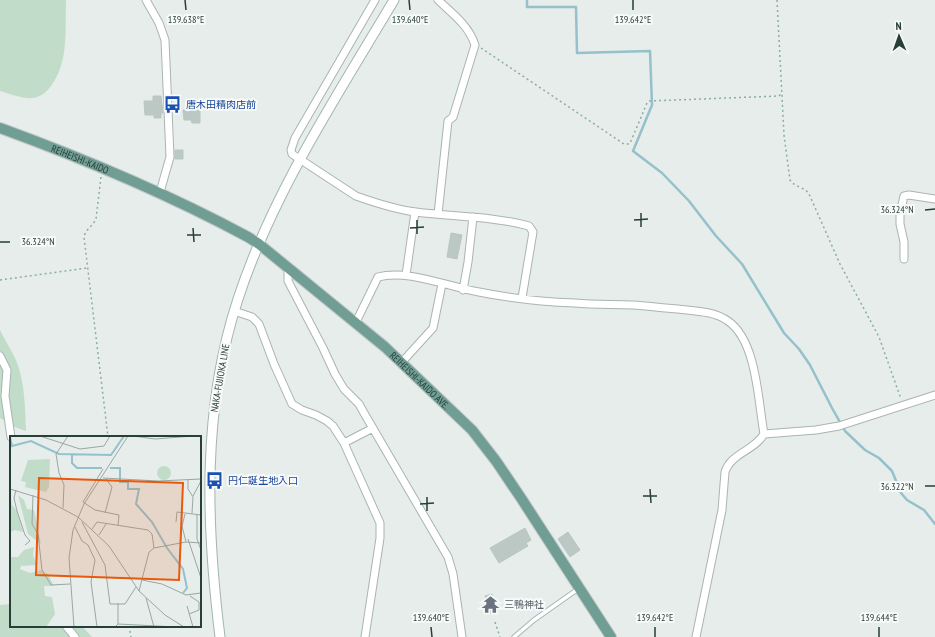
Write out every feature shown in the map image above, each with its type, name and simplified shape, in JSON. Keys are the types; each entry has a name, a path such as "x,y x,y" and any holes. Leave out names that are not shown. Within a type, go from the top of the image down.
{"main road":[{"name":"NAKA-FUJIOKA LINE","path":"220,637 209,517 210,465 216,395 234,311 259,244 300,160 394,0"},
{"name":"REIHEISHI-KAIDO","path":"0,128 47,145 160,192"},
{"name":"REIHEISHI-KAIDO AVE.","path":"160,192 259,244 356,322 402,362 460,419 483,444 521,498 611,637"}],"street":[{"path":"146,0 159,23 165,40 170,156 160,192"},
{"path":"375,0 293,142 290,150 292,154 300,160 356,196 415,212 473,217 529,226 533,230 522,298"},
{"path":"438,0 466,26 472,35 475,45 453,117 448,121 438,214"},
{"path":"904,260 904,242 900,224 900,214 904,196 909,195 935,198"},
{"path":"406,275 415,212"},
{"path":"463,290 473,217"},
{"path":"288,267 287,276 290,285 335,374 344,389 359,404 448,557 453,574 462,637"},
{"path":"356,322 378,277 385,275 406,275 463,290 522,298 573,303 633,305 702,312 717,315 729,321 744,341 753,364 764,434 757,443 731,460 726,467 722,510 696,637"},
{"path":"402,362 433,328 442,284"},
{"path":"234,311 252,317 259,324 274,364 292,404 302,410 316,415 333,426 344,443 380,523 380,538 364,637"},
{"path":"0,356 7,370 5,396 11,436"},
{"path":"764,434 826,429 904,406 935,395"},
{"path":"344,443 373,428"},
{"path":"67,627 75,637"}],"lane":[{"path":"514,637 534,620 579,589"}],"path":[{"path":"777,0 781,94 790,180 791,183 802,187 809,194 840,264 879,337 904,406"},
{"path":"475,45 624,144 629,144 631,141 646,103 649,100 779,96 781,94"},
{"path":"102,168 96,219 85,234 108,436"},
{"path":"0,280 88,268"},
{"path":"496,622 500,637"},
{"path":"130,627 131,637"}],"green space":[{"path":"0,0 66,0 66,34 61,67 51,86 38,97 25,98 0,91"},
{"path":"0,330 19,368 24,395 26,431 15,427 0,418"},
{"path":"10,604 10,627 83,627 92,637 0,637 0,605"}],"building":[{"path":"153,96 161,96 163,113 161,113 161,118 154,118 154,115 145,115 144,101 153,101"},
{"path":"200,109 200,123 192,123 191,120 184,120 183,110"},
{"path":"175,150 183,150 183,159 175,159"},
{"path":"451,233 462,235 457,259 447,257"},
{"path":"525,528 531,540 526,543 528,546 499,563 490,548"},
{"path":"568,532 580,550 570,557 558,539"},
{"name":"三鴨神社","path":"492,594 497,611 490,614 485,596"}],"waterway":[{"path":"527,0 527,7 576,7 577,53 650,51 652,105 633,151 662,173 689,201 716,236 742,264 784,333 799,349 810,365 845,431 865,450 879,458 892,471 901,493 907,500 924,510 935,524"}],"place":[{"name":"唐木田精肉店前","path":"173,104"},
{"name":"円仁誕生地入口","path":"215,480"},
{"name":"三鴨神社","path":"491,604"}]}
